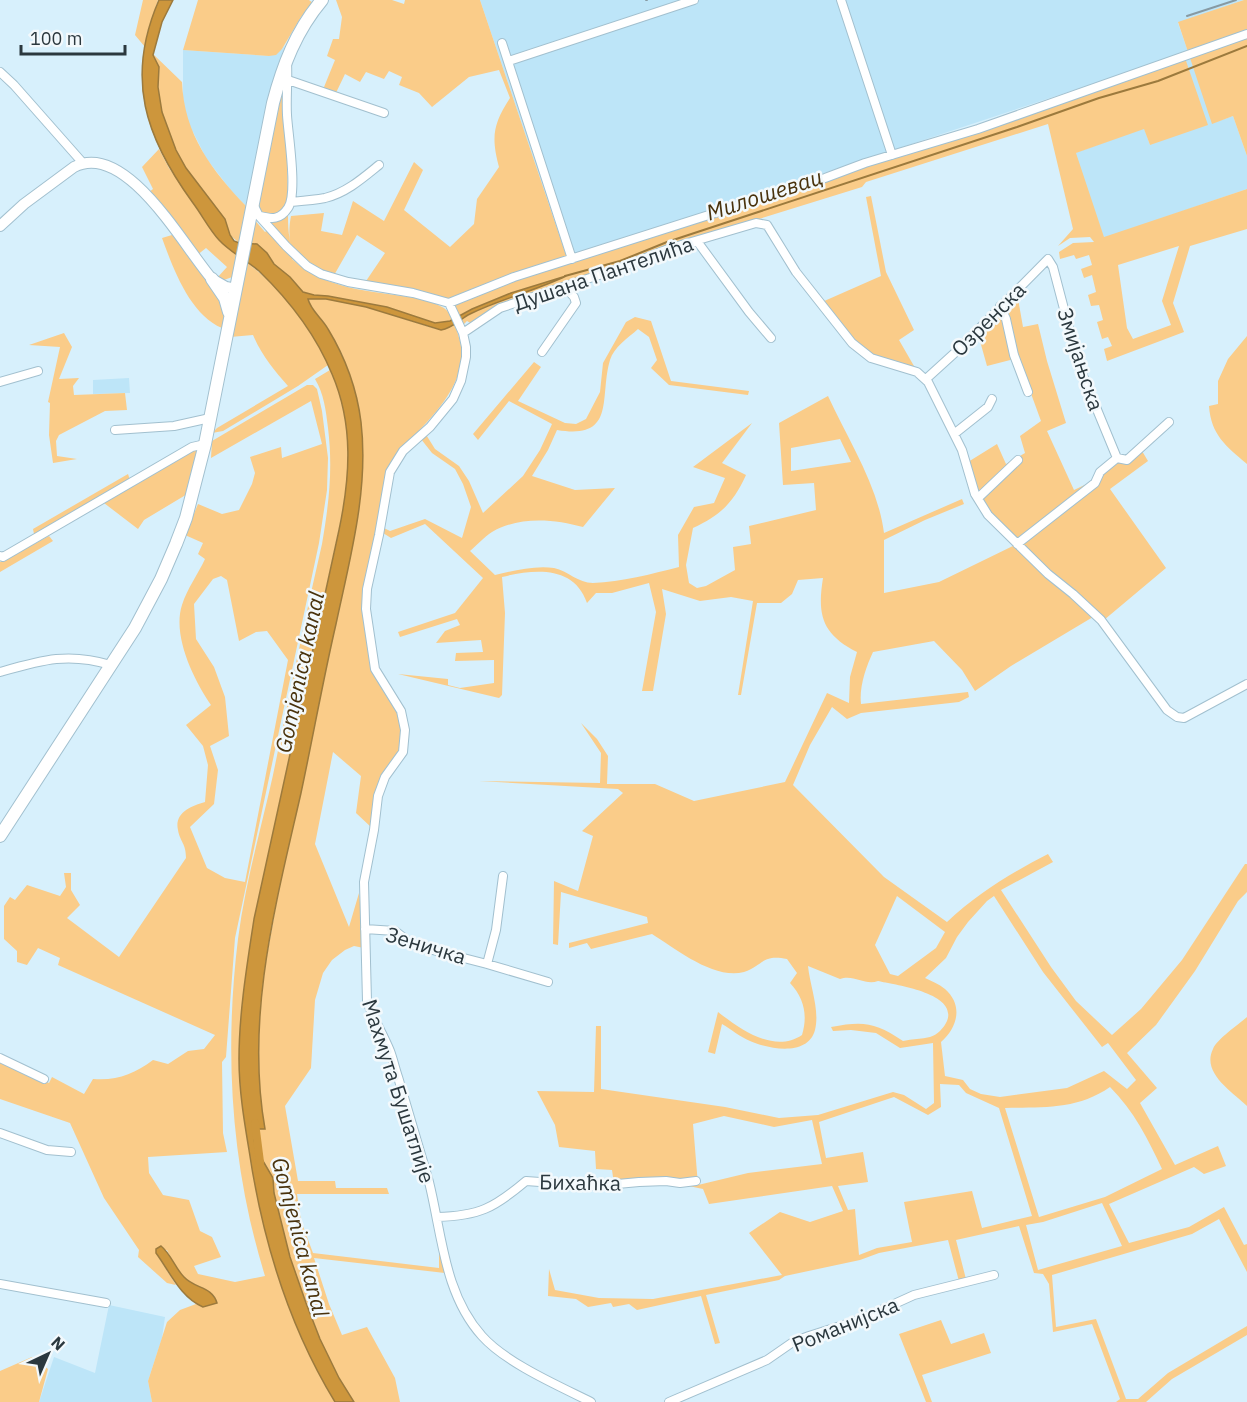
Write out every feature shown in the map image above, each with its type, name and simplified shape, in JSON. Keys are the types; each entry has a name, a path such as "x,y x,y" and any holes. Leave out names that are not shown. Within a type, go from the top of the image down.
{"main road":[{"path":"0,836 146,609 171,557 186,518 205,444 239,273 254,212 273,103 287,55 306,21 322,0"},
{"path":"212,279 222,282 231,281 239,273"},
{"path":"212,279 227,302 230,318"}],"street":[{"path":"509,61 694,0"},
{"path":"841,0 892,155"},
{"path":"254,212 297,258 321,274 348,282 413,293 451,306 471,293 988,125 1247,34"},
{"path":"502,43 572,259"},
{"path":"254,212 272,219 279,218 291,202 287,55"},
{"path":"1,75 82,162 112,168 132,180 147,194 212,279 226,287 236,289"},
{"path":"288,80 384,113"},
{"path":"0,226 24,204 82,162"},
{"path":"291,202 326,198 337,194 346,190 379,165"},
{"name":"Душана Пантелића","path":"462,330 500,308 756,223 767,225 796,272 852,343 871,358 917,372 926,379"},
{"path":"697,241 771,338"},
{"name":"Озренска","path":"926,379 1048,259"},
{"name":"Змијањска","path":"1048,259 1053,267 1079,366 1116,458"},
{"path":"542,352 576,303 565,287"},
{"name":"Махмута Бушатлије","path":"451,306 462,330 466,357 461,381 453,399 424,433 403,452 390,472 367,589 366,609 372,657 380,678 401,711 405,730 405,742 400,759 385,777 378,796 375,830 364,882 367,1000 390,1052 429,1183 448,1272 469,1318 483,1337 517,1363 591,1402"},
{"path":"1000,306 1006,319 1014,355 1028,392"},
{"path":"0,382 38,371"},
{"path":"926,379 962,450 978,498 988,515 1101,620 1158,700 1171,714 1184,718 1247,684"},
{"path":"954,434 988,407 992,399"},
{"path":"115,430 174,426 210,418"},
{"path":"1017,544 1095,483 1100,472 1116,458 1126,460 1169,422"},
{"path":"0,556 3,557 192,447 205,444"},
{"path":"978,498 1018,460"},
{"path":"0,672 65,657 90,658 111,665"},
{"name":"Зеничка","path":"487,964 496,930 503,876"},
{"name":"Зеничка","path":"365,929 394,931 413,945 549,982"},
{"path":"0,1058 44,1079"},
{"path":"0,1133 47,1150 71,1152"},
{"name":"Бихаћка","path":"437,1217 480,1212 497,1204 526,1181 596,1186 639,1182 696,1181"},
{"name":"Романијска","path":"669,1402 767,1360 793,1342 859,1320 914,1295 994,1275"},
{"path":"0,1284 106,1303"}],"shaded area":[{"path":"143,0 158,0 147,33 145,47 135,35"},
{"path":"159,0 173,0 162,22 153,55 159,67 158,87 162,112 176,150 186,168 225,219 234,241 257,244 303,292 387,307 435,323 450,321 511,293 566,276 481,309 441,330 366,307 326,299 308,299 334,340 353,386 361,422 362,473 357,524 266,960 259,1044 260,1087 265,1129 257,1129 254,1139 256,1149 273,1178 274,1193 290,1257 306,1303 320,1339 339,1378 354,1402 335,1402 304,1343 279,1280 254,1183 242,1105 239,1059 242,1007 254,919 343,510 348,452 347,432 339,393 332,374 310,332 270,282 215,236 176,179 152,130 145,106 142,81 143,55"},
{"path":"198,0 309,0 313,3 301,17 282,49 276,55 269,56 183,50"},
{"path":"336,0 392,0 404,4 405,0 480,0 567,258 457,295 446,301 364,284 385,253 357,235 333,277 311,266 296,254 291,246 289,229 291,216 324,213 321,231 342,235 353,201 384,221 414,162 423,170 404,210 450,247 474,224 477,199 499,167 494,139 495,131 510,98 499,70 469,77 432,107 419,93 399,85 402,77 389,71 384,79 366,72 360,82 345,74 334,97 322,92 335,60 327,56 333,39 339,39 342,17"},
{"path":"480,0 1244,0 1178,23 1213,123 1233,116 1247,156 1247,189 1104,238 1075,153 1144,128 1150,145 1183,54 567,258"},
{"path":"1247,0 1247,156 1233,116 1212,124 1178,22"},
{"path":"285,45 268,97 247,207 206,158 187,120 183,98 183,50 269,56"},
{"path":"153,54 182,82 184,101 194,135 222,180 247,207 239,243 230,235 225,219 186,168 176,150 162,112 158,87 159,67"},
{"path":"1185,58 1208,125 1150,145 1144,129 1076,153 1104,237 1247,189 1247,229 1190,246 1173,303 1184,332 1107,361 1104,349 1112,346 1108,337 1102,339 1097,322 1103,320 1099,305 1091,306 1088,295 1096,292 1092,275 1084,278 1081,269 1092,265 1089,255 1076,259 1074,255 1060,259 1059,252 1073,243 1094,242 1090,237 1070,238 1058,246 1073,229 1048,124 866,182 862,187 743,224 493,309 472,324 467,321 461,327 452,308 457,301 515,279","holes":["1179,246 1162,301 1171,325 1133,339 1127,328 1118,265"]},
{"path":"285,69 288,201 278,215 262,215 258,208 260,195"},
{"path":"159,149 169,168 211,229 220,241 238,255 235,276 224,280 217,278 227,267 206,248 196,256 149,192 153,189 142,167"},
{"path":"871,196 886,272 914,330 899,340 918,373 866,352 822,302 881,276 866,197"},
{"path":"288,210 288,228 295,256 292,259 307,270 339,285 427,300 444,308 450,314 460,341 460,370 448,396 396,456 386,474 364,613 368,650 373,670 401,719 402,731 398,754 386,771 372,828 356,813 361,776 333,752 315,844 349,927 359,893 364,948 354,946 345,950 332,960 323,973 315,1000 311,1068 285,1106 298,1181 335,1181 336,1188 387,1188 389,1194 297,1194 301,1221 313,1253 439,1268 439,1247 445,1273 314,1258 342,1335 367,1327 395,1378 400,1402 354,1402 339,1378 320,1339 290,1260 274,1193 273,1178 256,1149 254,1139 257,1129 265,1129 260,1099 258,1056 259,1013 265,967 279,889 359,512 357,403 342,354 323,321 312,310 308,299 326,299 366,307 436,329 430,322 387,307 303,292 274,264 267,253 249,243 253,218 265,232 269,229 267,222"},
{"path":"172,235 210,283 226,313 222,328 201,313 184,289 162,238"},
{"path":"245,261 258,271 293,308 328,365 298,386 223,431 212,433 288,386 264,356 253,335 230,337"},
{"path":"1017,293 1023,327 1038,324 1066,423 1047,431 1074,490 1093,481 1139,446 1148,461 1110,489 1166,568 1104,620 1098,614 1011,666 975,691 962,670 934,641 873,652 864,677 861,704 968,692 969,697 959,702 861,713 847,719 832,707 810,745 793,785 884,877 947,922 995,884 1048,854 1053,862 1001,890 1076,1001 1112,1035 1141,1009 1182,960 1247,864 1247,892 1238,901 1195,971 1156,1025 1127,1053 1157,1088 1140,1103 1175,1165 1218,1146 1226,1166 1204,1174 1194,1167 1109,1204 1129,1243 1189,1227 1224,1207 1244,1245 1247,1244 1247,1272 1219,1219 1192,1234 1052,1275 1056,1327 1096,1319 1126,1399 1138,1399 1168,1373 1247,1326 1247,1335 1172,1379 1146,1402 1116,1402 1120,1399 1092,1324 1053,1332 1049,1284 1043,1274 1034,1273 1019,1226 956,1240 967,1283 960,1285 948,1240 879,1253 860,1260 785,1276 779,1280 706,1295 720,1343 715,1344 701,1296 637,1310 629,1304 613,1307 611,1303 588,1307 576,1299 548,1296 549,1269 555,1290 599,1298 653,1299 782,1275 749,1233 780,1212 810,1222 843,1211 832,1186 709,1204 703,1189 692,1186 659,1182 614,1184 612,1170 596,1169 595,1151 559,1147 555,1125 537,1091 594,1092 596,1026 601,1026 601,1089 725,1107 779,1118 818,1115 893,1092 904,1095 926,1109 934,1103 933,1043 900,1048 876,1033 851,1030 833,1031 831,1027 860,1024 884,1030 903,1041 927,1038 940,1031 947,1021 948,1011 935,997 911,988 878,981 840,979 808,966 816,1014 815,1030 811,1039 796,1047 777,1048 750,1041 722,1024 715,1054 708,1052 718,1012 747,1032 769,1041 791,1040 802,1035 805,1021 804,1007 790,983 797,973 787,959 767,959 744,972 720,972 696,962 652,934 591,949 587,943 569,948 569,943 648,923 647,917 561,892 558,945 553,944 554,881 578,891 593,836 582,831 623,793 618,789 479,781 600,783 601,753 581,723 597,739 608,756 607,784 655,784 694,801 785,782 827,693 849,703 850,677 857,652 836,638 825,622 821,603 823,578 798,580 792,594 781,603 757,603 741,695 738,695 753,601 731,597 700,601 662,589 666,614 653,691 642,691 656,612 649,583 612,593 596,593 587,603 573,582 563,576 540,572 502,577 505,613 502,695 499,698 398,674 448,679 448,685 460,688 494,683 494,660 455,661 456,653 483,652 481,640 436,643 445,631 460,625 457,619 400,637 398,632 455,613 483,578 425,524 391,538 383,533 384,528 390,531 425,519 462,538 471,507 463,484 455,469 432,453 421,439 425,433 435,449 459,466 469,481 483,513 523,476 540,450 552,424 509,401 478,440 473,434 534,362 541,367 518,401 565,423 576,424 586,419 600,392 603,363 626,322 635,317 651,321 671,381 749,391 748,395 669,385 651,368 657,360 649,337 638,329 612,355 602,413 597,422 589,428 576,431 557,430 532,476 575,490 615,488 583,527 537,520 514,523 489,534 470,551 495,575 547,567 593,583 626,579 679,567 678,535 694,507 714,503 725,478 693,467 752,423 722,463 746,475 741,485 731,501 719,513 693,528 686,565 689,583 697,588 706,586 735,570 733,547 751,544 749,526 816,510 814,483 783,485 779,423 828,396 869,480 881,515 884,533 962,499 964,504 884,540 884,593 939,582 1019,543 978,498 968,462 997,444 1006,464 1025,453 1020,436 1041,421 1018,358 987,366 978,334","holes":["840,439 851,462 791,471 791,448","897,896 945,932 936,948 898,976 890,974 875,945","994,896 1043,972 1102,1047 1108,1043 1136,1080 1127,1089 1104,1071 1067,1088 1000,1097 981,1094 970,1089 963,1080 945,1076 941,1042 954,1024 955,1002 945,989 925,978 946,958 968,922","940,1084 959,1085 966,1093 999,1108 1032,1216 982,1228 972,1191 904,1202 912,1242 877,1248 859,1255 855,1209 848,1210 838,1186 868,1182 863,1152 826,1158 819,1122 894,1097 928,1115 941,1107","1110,1087 1119,1096 1146,1136 1162,1169 1105,1197 1039,1217 1005,1108 1059,1106 1085,1100","724,1116 774,1127 812,1120 822,1164 748,1173 698,1185 693,1124","1102,1203 1122,1246 1038,1270 1026,1225 1043,1222"]},
{"path":"64,333 72,347 59,379 79,378 73,386 74,395 125,393 127,410 105,411 59,435 56,441 57,456 77,459 53,463 49,435 50,403 48,402 60,347 29,345"},
{"path":"1247,336 1247,464 1226,445 1216,432 1209,406 1218,404 1218,381 1228,359"},
{"path":"330,370 341,401 347,435 347,485 254,919 242,1007 239,1071 254,1183 279,1280 304,1343 335,1402 152,1402 148,1381 167,1322 180,1310 196,1304 203,1307 209,1305 215,1297 185,1278 174,1265 167,1250 156,1253 176,1285 167,1283 138,1257 139,1250 104,1198 70,1123 0,1099 0,1062 1,1060 49,1083 52,1077 84,1094 93,1079 125,1076 153,1060 168,1064 188,1051 204,1049 215,1035 58,965 60,958 38,948 27,965 17,962 17,951 4,939 4,906 10,897 15,900 27,885 60,896 66,887 64,873 71,873 71,890 80,905 67,918 119,957 186,858 177,824 185,811 205,802 208,765 203,746 186,725 211,705 192,671 182,644 180,617 182,605 205,559 198,554 203,543 185,535 198,504 222,514 239,510 255,473 250,457 281,447 282,458 322,444 311,401 211,458 212,441 307,385 313,385 317,389 322,411 328,458 327,490 319,543 235,938 226,1057 222,1062 223,1133 227,1152 148,1157 149,1173 163,1195 189,1200 200,1231 212,1237 221,1257 194,1266 198,1274 235,1282 265,1276 244,1193 238,1151 231,1067 234,982 245,898 327,514 330,486 329,443 324,403 315,379","holes":["221,576 227,580 239,641 256,632 267,631 288,660 245,882 225,878 207,868 190,827 214,804 218,770 210,746 229,736 225,697 214,667 196,639 194,604 213,579"]},
{"path":"129,378 130,393 93,394 93,380"},
{"path":"197,450 189,493 144,520 138,529 104,503 189,452"},
{"path":"128,474 130,480 34,534 33,529"},
{"path":"49,536 53,541 0,572 0,562"},
{"path":"1247,1017 1247,1106 1220,1081 1211,1066 1210,1058 1219,1041"},
{"path":"161,1246 184,1277 211,1293 217,1303 203,1307 182,1291 156,1253 156,1249"},
{"path":"109,1305 165,1317 162,1338 148,1381 152,1402 39,1402 54,1357 95,1373"},
{"path":"941,1320 951,1344 984,1333 991,1353 922,1375 932,1402 926,1402 899,1334"},
{"path":"32,1357 48,1369 39,1402 0,1402 0,1371"}],"waterway":[{"name":"Милошевац","path":"565,276 620,261 667,242 1099,98 1158,81 1247,46"},
{"name":"Gomjenica kanal","path":"255,1123 260,1162"}],"railway":[{"path":"1187,16 1236,0"}]}
